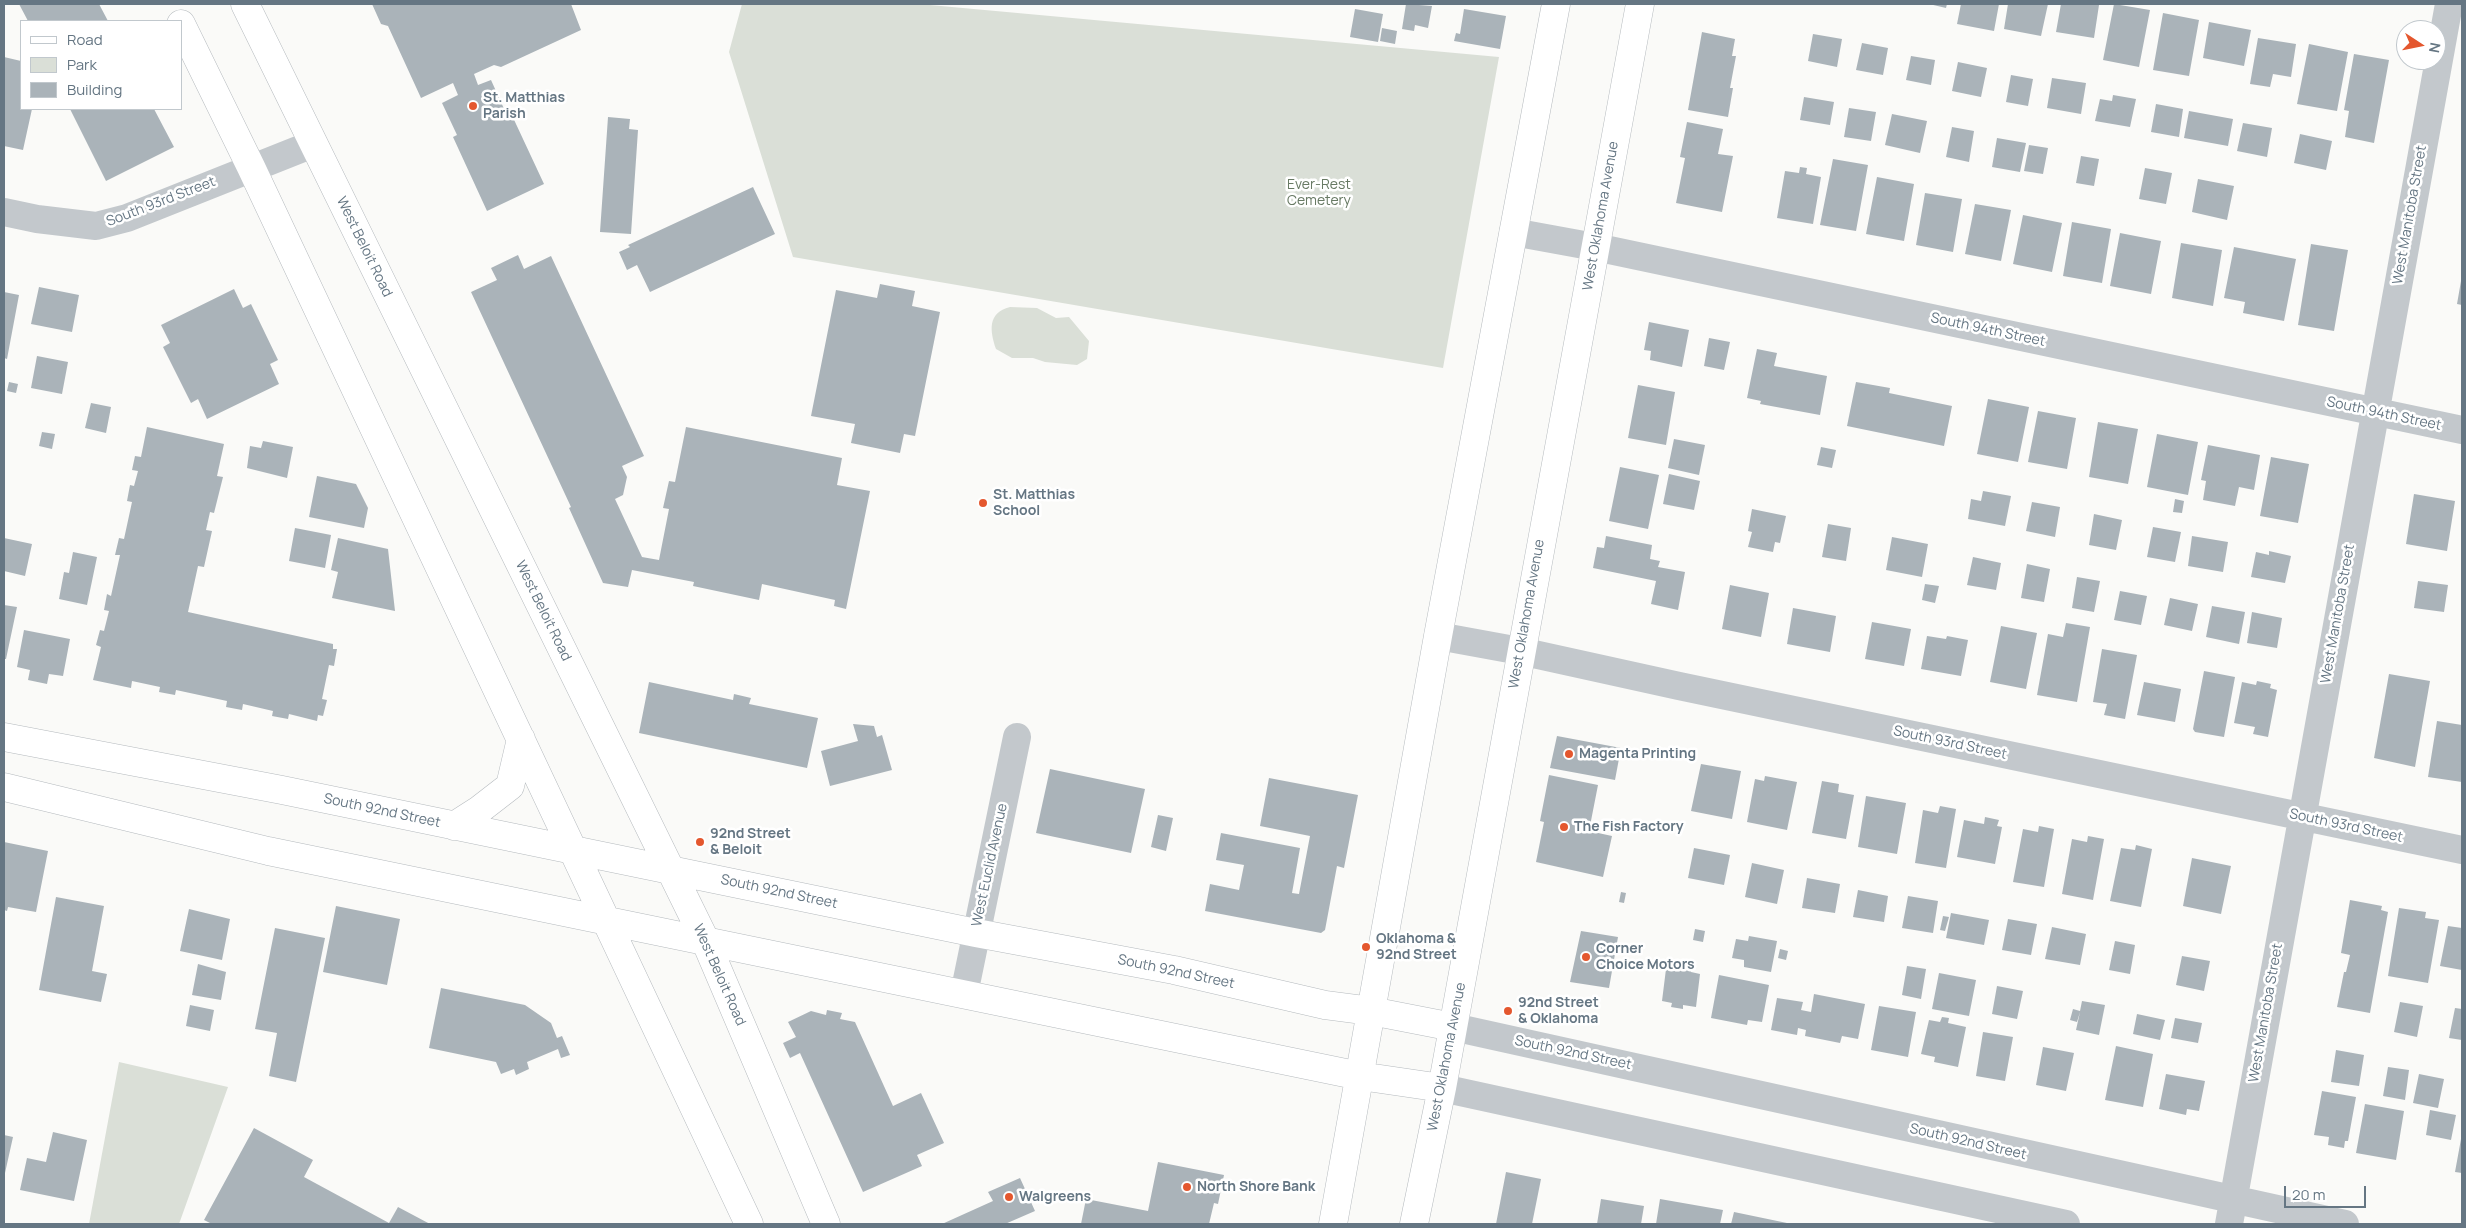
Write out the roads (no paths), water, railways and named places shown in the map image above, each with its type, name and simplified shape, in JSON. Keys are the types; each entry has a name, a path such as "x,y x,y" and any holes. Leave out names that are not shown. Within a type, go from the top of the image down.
{"main road":[{"path":"171,4 179,20"},
{"name":"West Beloit Road","path":"245,4 705,940 826,1224"},
{"path":"1333,1224 1438,636 1556,4"},
{"name":"West Oklahoma Avenue","path":"1414,1224 1442,1088 1520,651 1640,4"},
{"path":"182,25 252,167 749,1224"},
{"name":"South 92nd Street","path":"4,737 669,869 976,933 1174,970 1325,1005 1371,1011 1453,1027"},
{"path":"454,826 479,810 510,786 521,739"},
{"path":"4,787 268,850 606,921 1360,1076 1442,1088"}],"street":[{"name":"West Manitoba Street","path":"2231,1213 2301,816 2449,4"},
{"name":"South 93rd Street","path":"4,212 37,219 96,226 127,218 313,144"},
{"name":"South 94th Street","path":"1514,232 1595,247 2462,430"},
{"name":"South 93rd Street","path":"1438,636 1520,651 2462,850"},
{"name":"West Euclid Avenue","path":"964,994 1017,737"},
{"name":"South 92nd Street","path":"1453,1027 2231,1213 2345,1224"},
{"path":"1442,1088 2066,1224"}],"place":[{"name":"St. Matthias Parish","path":"473,106"},
{"name":"St. Matthias School","path":"983,503"},
{"name":"Magenta Printing","path":"1569,754"},
{"name":"The Fish Factory","path":"1564,827"},
{"name":"92nd Street & Beloit","path":"700,842"},
{"name":"Oklahoma & 92nd Street","path":"1366,947"},
{"name":"Corner Choice Motors","path":"1586,957"},
{"name":"92nd Street & Oklahoma","path":"1508,1011"},
{"name":"North Shore Bank","path":"1187,1187"},
{"name":"Walgreens","path":"1009,1197"}],"park label":[{"name":"Ever-Rest Cemetery","path":"1319,194"}]}
